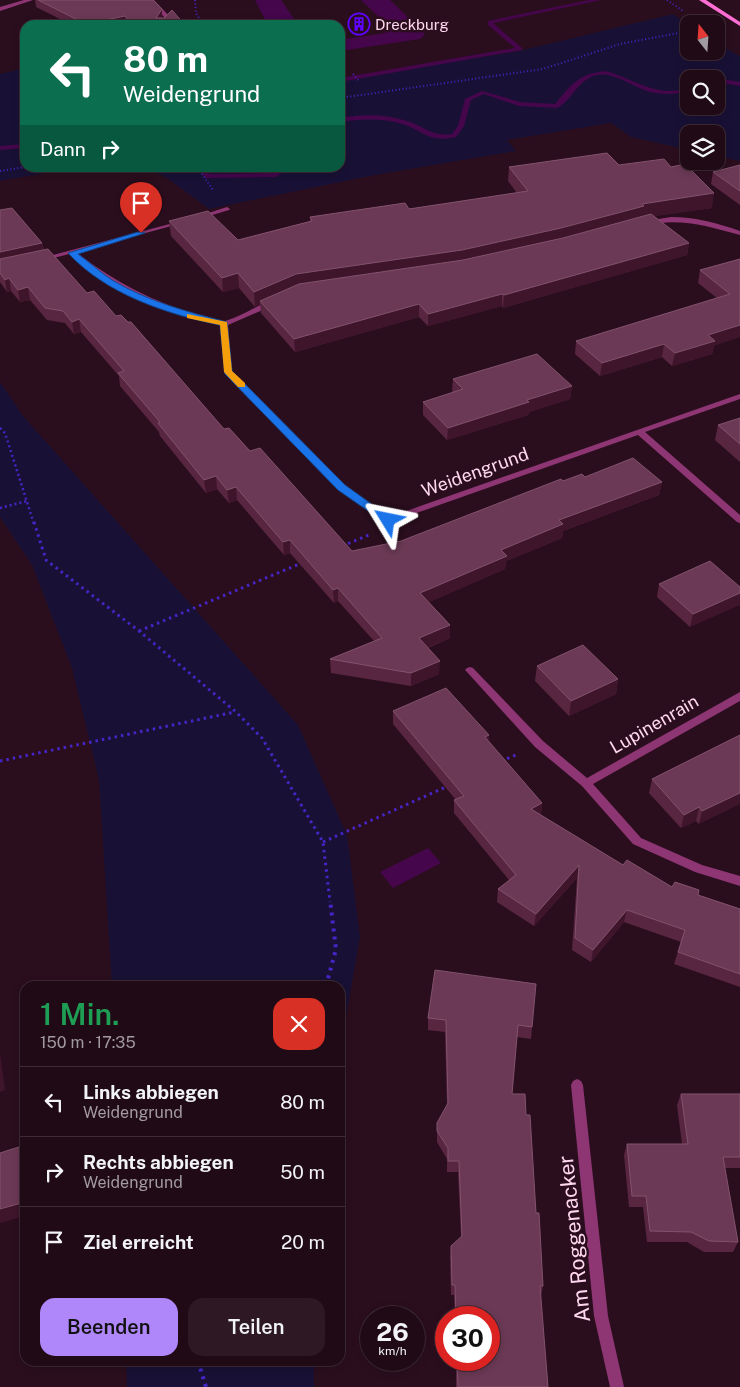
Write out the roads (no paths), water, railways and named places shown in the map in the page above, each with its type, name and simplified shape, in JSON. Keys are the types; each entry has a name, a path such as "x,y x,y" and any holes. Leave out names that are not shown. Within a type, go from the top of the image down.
{"street":[{"path":"0,8 30,0"},
{"path":"151,0 168,18 167,20"},
{"path":"702,0 740,24"},
{"path":"30,262 72,253 227,209"},
{"path":"637,225 656,220 696,219 740,233"},
{"path":"72,253 107,280 128,292 189,316 224,324 281,299"},
{"name":"Weidengrund","path":"224,324 228,372 342,488 388,520 740,396"},
{"path":"638,431 740,520"},
{"path":"470,670 539,744 586,783 637,841 700,869 740,881"},
{"name":"Lupinenrain","path":"586,783 740,696"},
{"name":"Am Roggenacker","path":"577,1085 601,1316 617,1387"}],"waterway":[{"path":"345,79 520,49 490,22 598,0"},
{"path":"345,119 365,117 390,119 407,123 432,136 445,137 454,136 461,126 468,99 484,92 519,104 557,106 575,85 591,74 605,73 620,77 650,90 668,93 680,91"},
{"path":"725,82 740,84"},
{"path":"0,148 20,146"},
{"path":"206,172 208,176 276,175 280,172"}],"place":[{"name":"Dreckburg","path":"359,24"}]}
